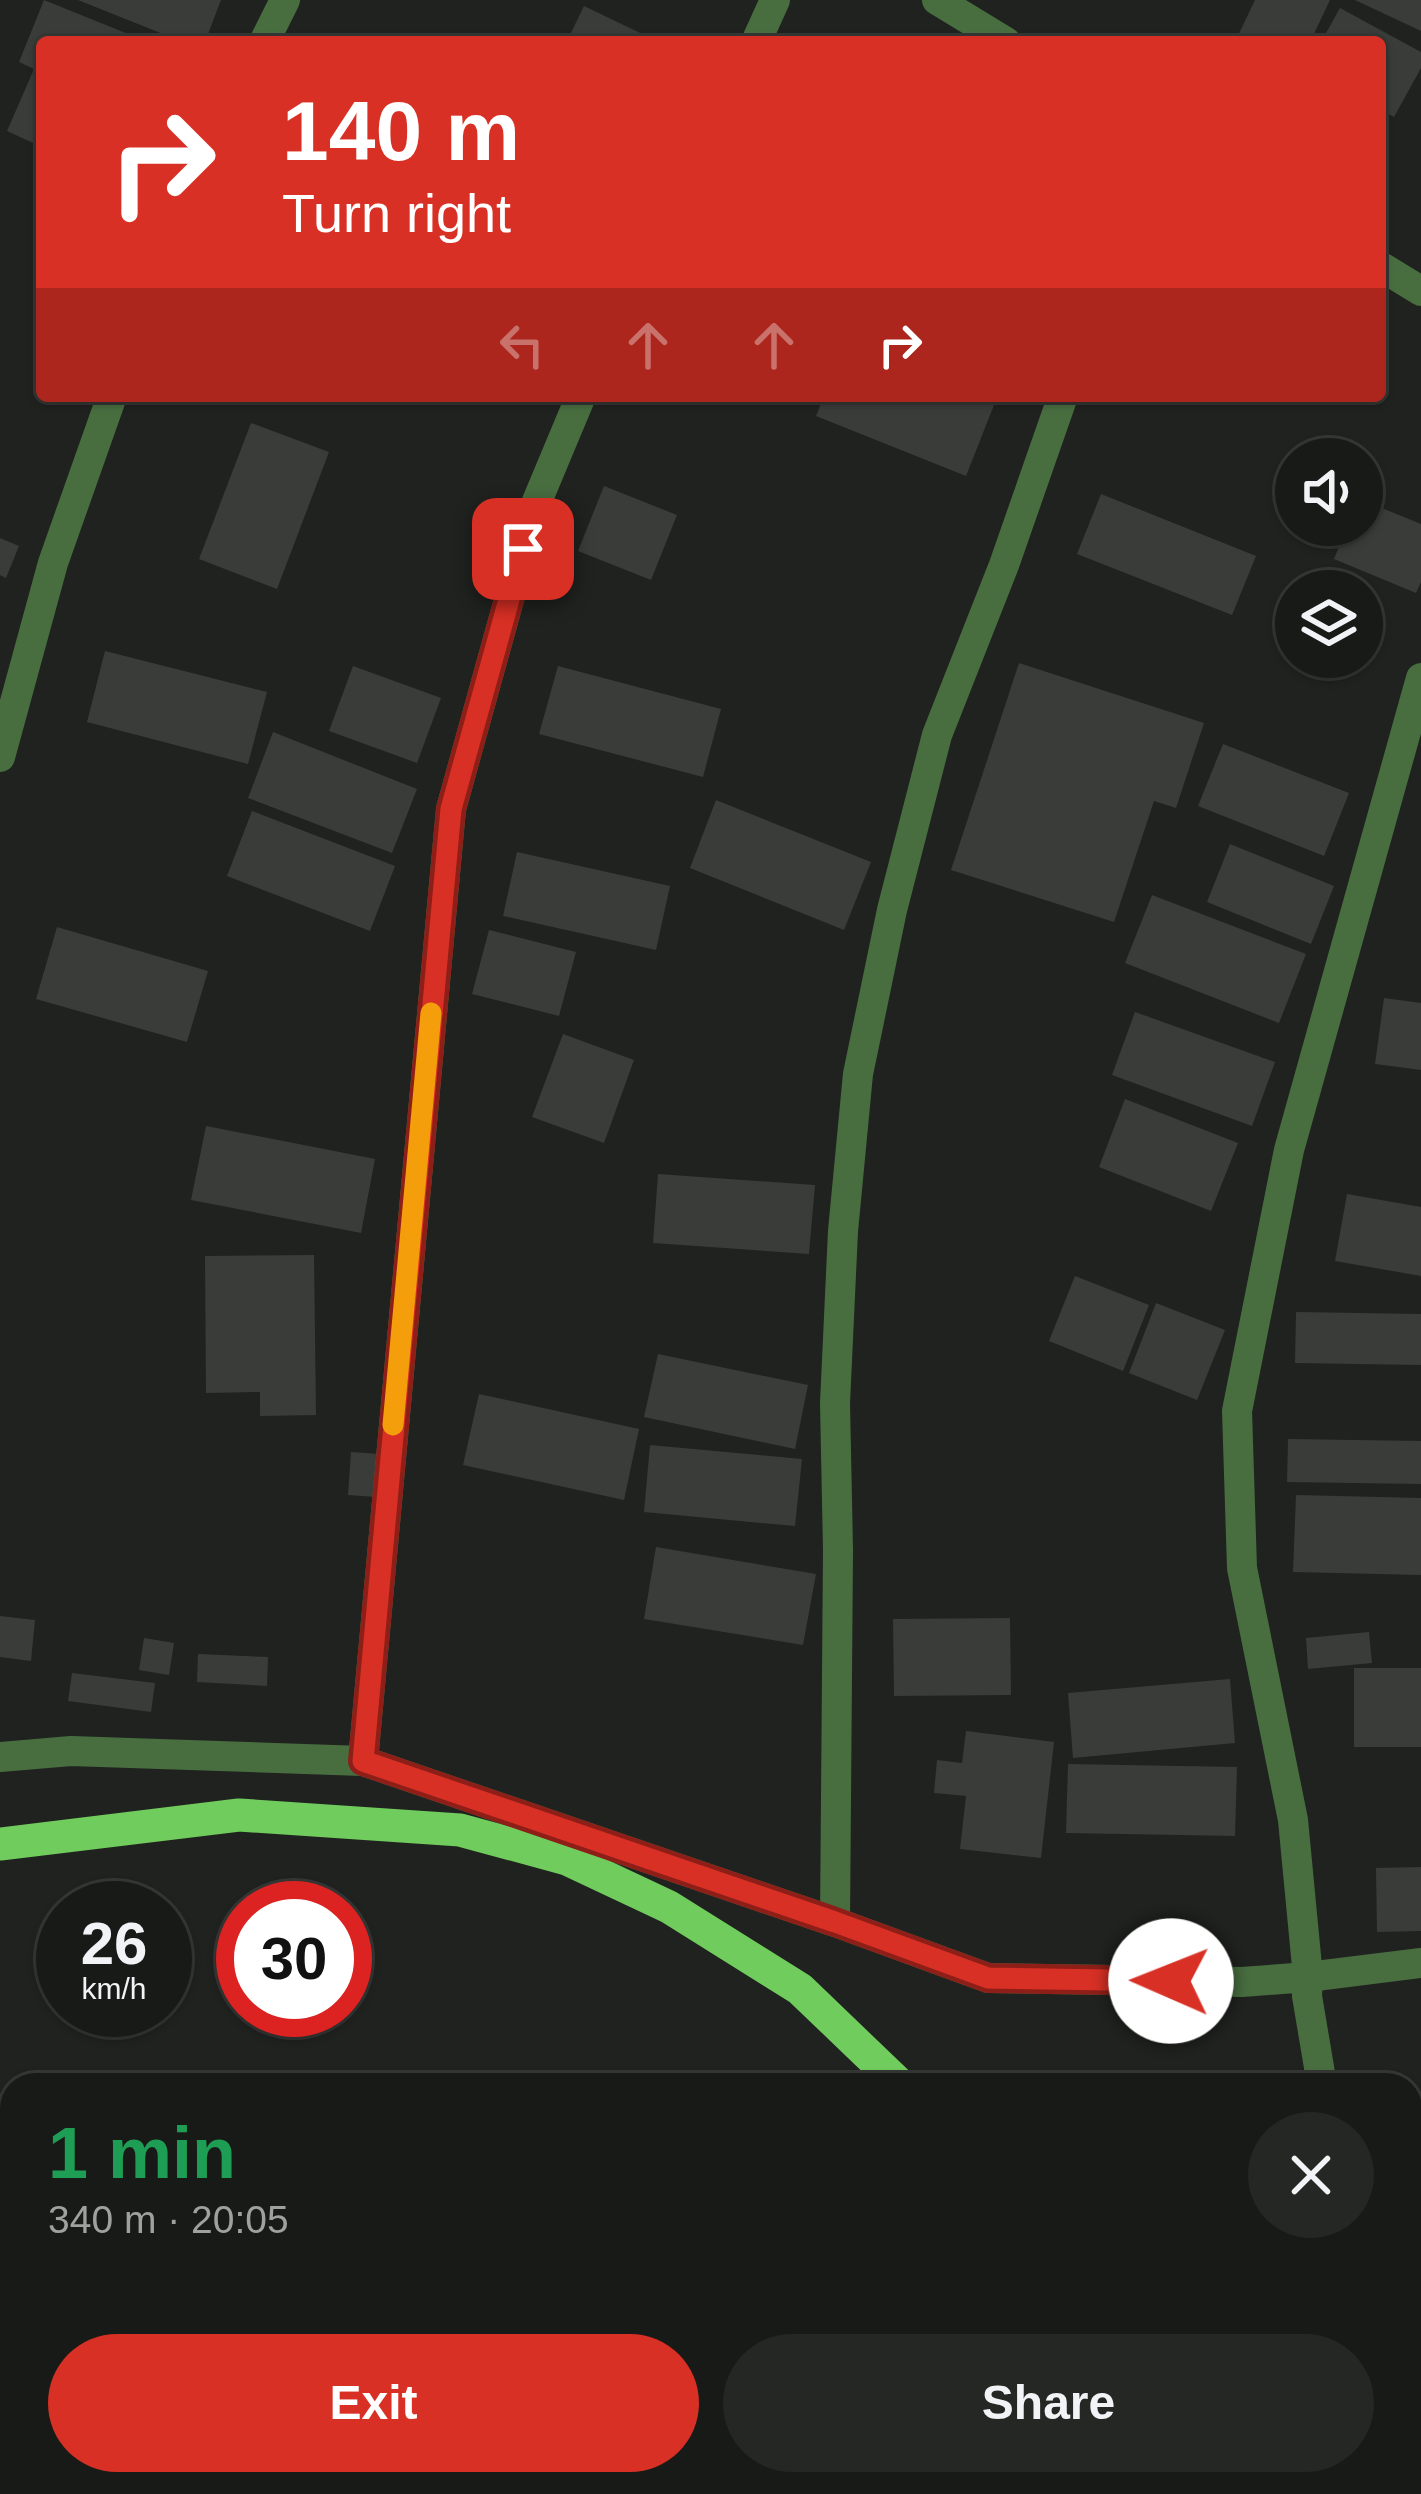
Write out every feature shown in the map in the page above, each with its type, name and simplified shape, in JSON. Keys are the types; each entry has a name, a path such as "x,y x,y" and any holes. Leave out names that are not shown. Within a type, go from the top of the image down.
{"highway":[{"path":"0,1844 239,1815 460,1830 567,1858 669,1907 800,1989 888,2073"}],"street":[{"path":"267,36 285,0"},
{"path":"759,36 775,0"},
{"path":"937,0 996,36"},
{"path":"1386,270 1421,291"},
{"path":"0,757 53,563 110,402"},
{"path":"363,1761 451,809 535,506 578,402"},
{"path":"835,1922 835,1403 843,1231 858,1074 892,910 937,735 1062,402"},
{"path":"1320,2073 1307,1996 1293,1820 1242,1568 1237,1411 1288,1150 1421,678"},
{"path":"0,1757 71,1750 363,1761 988,1978 1242,1982 1421,1963"}],"building":[{"path":"44,0 133,36 36,36 36,144 7,131 34,69 19,62"},
{"path":"78,0 221,0 207,36 168,36"},
{"path":"1255,0 1330,0 1313,36 1238,36"},
{"path":"1355,0 1421,0 1421,31"},
{"path":"584,6 646,36 569,36"},
{"path":"1340,8 1421,52 1421,68 1394,117 1386,112 1386,36 1324,36"},
{"path":"822,402 995,402 966,476 816,416"},
{"path":"251,423 329,452 277,589 199,559"},
{"path":"604,486 677,515 651,580 578,551"},
{"path":"1101,494 1256,556 1232,615 1077,554"},
{"path":"1383,509 1421,524 1421,582 1416,593 1383,579 1383,570 1361,570 1334,559 1339,546 1383,546"},
{"path":"0,538 19,546 6,578 0,575"},
{"path":"105,651 267,692 248,764 87,722"},
{"path":"1019,663 1204,723 1176,808 1154,801 1114,922 951,870"},
{"path":"353,666 441,698 417,763 329,731"},
{"path":"558,666 721,709 703,777 539,734"},
{"path":"273,732 417,789 392,853 248,798"},
{"path":"1223,744 1349,793 1324,856 1198,806"},
{"path":"716,800 871,862 844,930 690,868"},
{"path":"252,811 395,866 370,931 227,876"},
{"path":"1230,844 1334,886 1311,944 1207,902"},
{"path":"517,852 670,886 656,950 503,916"},
{"path":"1152,895 1306,954 1279,1023 1125,963"},
{"path":"57,927 208,971 187,1042 36,999"},
{"path":"489,930 576,952 559,1016 472,994"},
{"path":"1384,998 1421,1003 1421,1070 1375,1064"},
{"path":"1135,1012 1275,1062 1252,1126 1112,1075"},
{"path":"563,1034 634,1060 604,1143 532,1117"},
{"path":"1125,1099 1238,1143 1211,1211 1099,1167"},
{"path":"206,1126 375,1159 361,1233 191,1200"},
{"path":"658,1174 815,1185 809,1254 653,1243"},
{"path":"1347,1194 1421,1207 1421,1276 1335,1261"},
{"path":"314,1255 316,1415 260,1416 260,1392 206,1393 205,1256"},
{"path":"1075,1276 1149,1305 1123,1371 1049,1341"},
{"path":"1156,1303 1225,1330 1197,1400 1129,1373"},
{"path":"1296,1312 1421,1314 1421,1365 1295,1363"},
{"path":"658,1354 808,1385 795,1449 644,1417"},
{"path":"479,1394 639,1429 624,1500 463,1465"},
{"path":"1288,1439 1421,1441 1421,1484 1287,1482"},
{"path":"650,1445 802,1459 795,1526 644,1512"},
{"path":"351,1452 380,1454 377,1497 348,1495"},
{"path":"1296,1495 1421,1498 1421,1575 1293,1572"},
{"path":"656,1547 816,1574 803,1645 644,1619"},
{"path":"0,1616 35,1620 31,1661 0,1657"},
{"path":"1010,1618 1011,1695 894,1696 893,1619"},
{"path":"1369,1632 1372,1663 1308,1669 1306,1638"},
{"path":"144,1638 174,1643 169,1675 139,1670"},
{"path":"198,1654 268,1657 267,1686 197,1682"},
{"path":"1354,1668 1421,1668 1421,1747 1354,1747"},
{"path":"72,1673 155,1683 151,1712 68,1701"},
{"path":"1230,1679 1235,1743 1073,1758 1068,1693"},
{"path":"966,1731 1054,1742 1041,1858 960,1849 966,1796 934,1793 937,1760 962,1763"},
{"path":"1068,1764 1237,1767 1235,1836 1066,1833"},
{"path":"1421,1867 1421,1931 1377,1932 1376,1868"}],"slow traffic":[{"path":"393,1425 431,1013"}],"route":[{"path":"523,549 451,809 363,1761 988,1978 1171,1981"}]}
